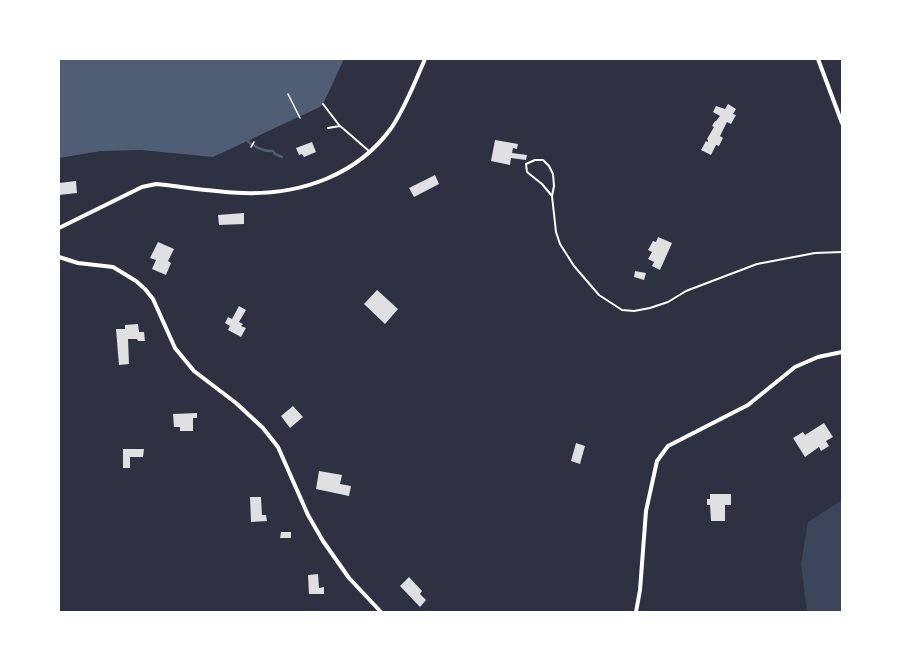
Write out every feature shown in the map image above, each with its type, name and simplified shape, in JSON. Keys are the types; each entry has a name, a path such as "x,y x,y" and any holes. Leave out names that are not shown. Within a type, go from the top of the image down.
{"street":[{"path":"59,228 142,187 156,184 244,193 275,191 306,186 332,177 356,163 370,152 392,126 411,93 425,59"},
{"path":"818,59 842,123"},
{"path":"59,257 78,263 113,267 136,281 145,289 154,299 175,348 194,371 236,403 263,428 278,447 308,515 323,542 349,578 381,612"},
{"path":"636,612 640,590 646,512 657,461 668,446 748,405 795,367 818,356 842,352"}],"lane":[{"path":"323,104 340,126 370,152"},
{"path":"328,128 340,126"},
{"path":"552,196 542,184 527,172 526,164 535,160 543,160 548,166 553,174 554,186 552,196 556,232 560,244 574,266 599,295 622,310 634,311 668,302 686,291 757,264 815,254 842,252"}],"path":[{"path":"288,94 300,118"},
{"path":"251,147 254,142"}],"shaded area":[{"path":"59,59 344,59 323,104 320,107 213,157 141,150 101,151 59,158"},
{"path":"842,500 842,612 807,612 801,564 808,522"}],"building":[{"path":"728,104 736,109 733,114 736,115 731,124 727,122 720,136 723,138 719,146 716,145 711,155 701,150 706,141 708,142 707,139 714,127 712,126 720,116 713,112 716,106 725,109"},
{"path":"495,140 518,144 517,149 513,148 512,153 527,155 526,160 511,158 510,165 491,161"},
{"path":"312,142 316,152 304,157 302,154 299,155 296,148"},
{"path":"435,175 439,184 414,197 409,188"},
{"path":"76,181 77,193 59,195 59,183"},
{"path":"244,213 244,224 219,225 218,215"},
{"path":"658,237 672,243 660,270 652,266 654,262 648,259 652,252 648,250 653,241 656,242"},
{"path":"158,242 174,249 168,261 171,263 166,275 152,269 156,260 150,258"},
{"path":"635,271 646,273 644,280 634,277"},
{"path":"377,290 398,309 385,324 364,304"},
{"path":"239,306 246,310 239,322 243,324 241,326 246,328 241,337 228,330 230,326 225,323 228,317 232,319"},
{"path":"138,324 139,332 144,332 145,341 128,339 129,364 119,365 116,329 125,329 125,325"},
{"path":"293,406 303,417 290,428 281,416"},
{"path":"197,413 197,418 193,418 193,431 180,431 180,427 174,427 173,414"},
{"path":"824,423 833,437 826,441 829,446 821,451 819,447 805,457 793,438 803,432 805,435"},
{"path":"576,443 585,446 580,464 571,461"},
{"path":"123,449 144,449 143,457 130,457 130,468 123,468"},
{"path":"319,471 342,475 340,484 351,486 349,496 316,489"},
{"path":"710,494 731,494 731,505 725,505 725,521 711,521 710,505 707,505 707,499 710,499"},
{"path":"250,497 261,497 262,515 266,515 267,521 251,522"},
{"path":"281,532 291,532 291,538 280,538"},
{"path":"318,574 319,588 324,587 324,594 309,594 308,575"},
{"path":"409,577 422,591 420,594 426,600 420,607 400,586"}],"waterway":[{"path":"245,139 258,148 265,151 273,151 275,154 282,157"}]}
